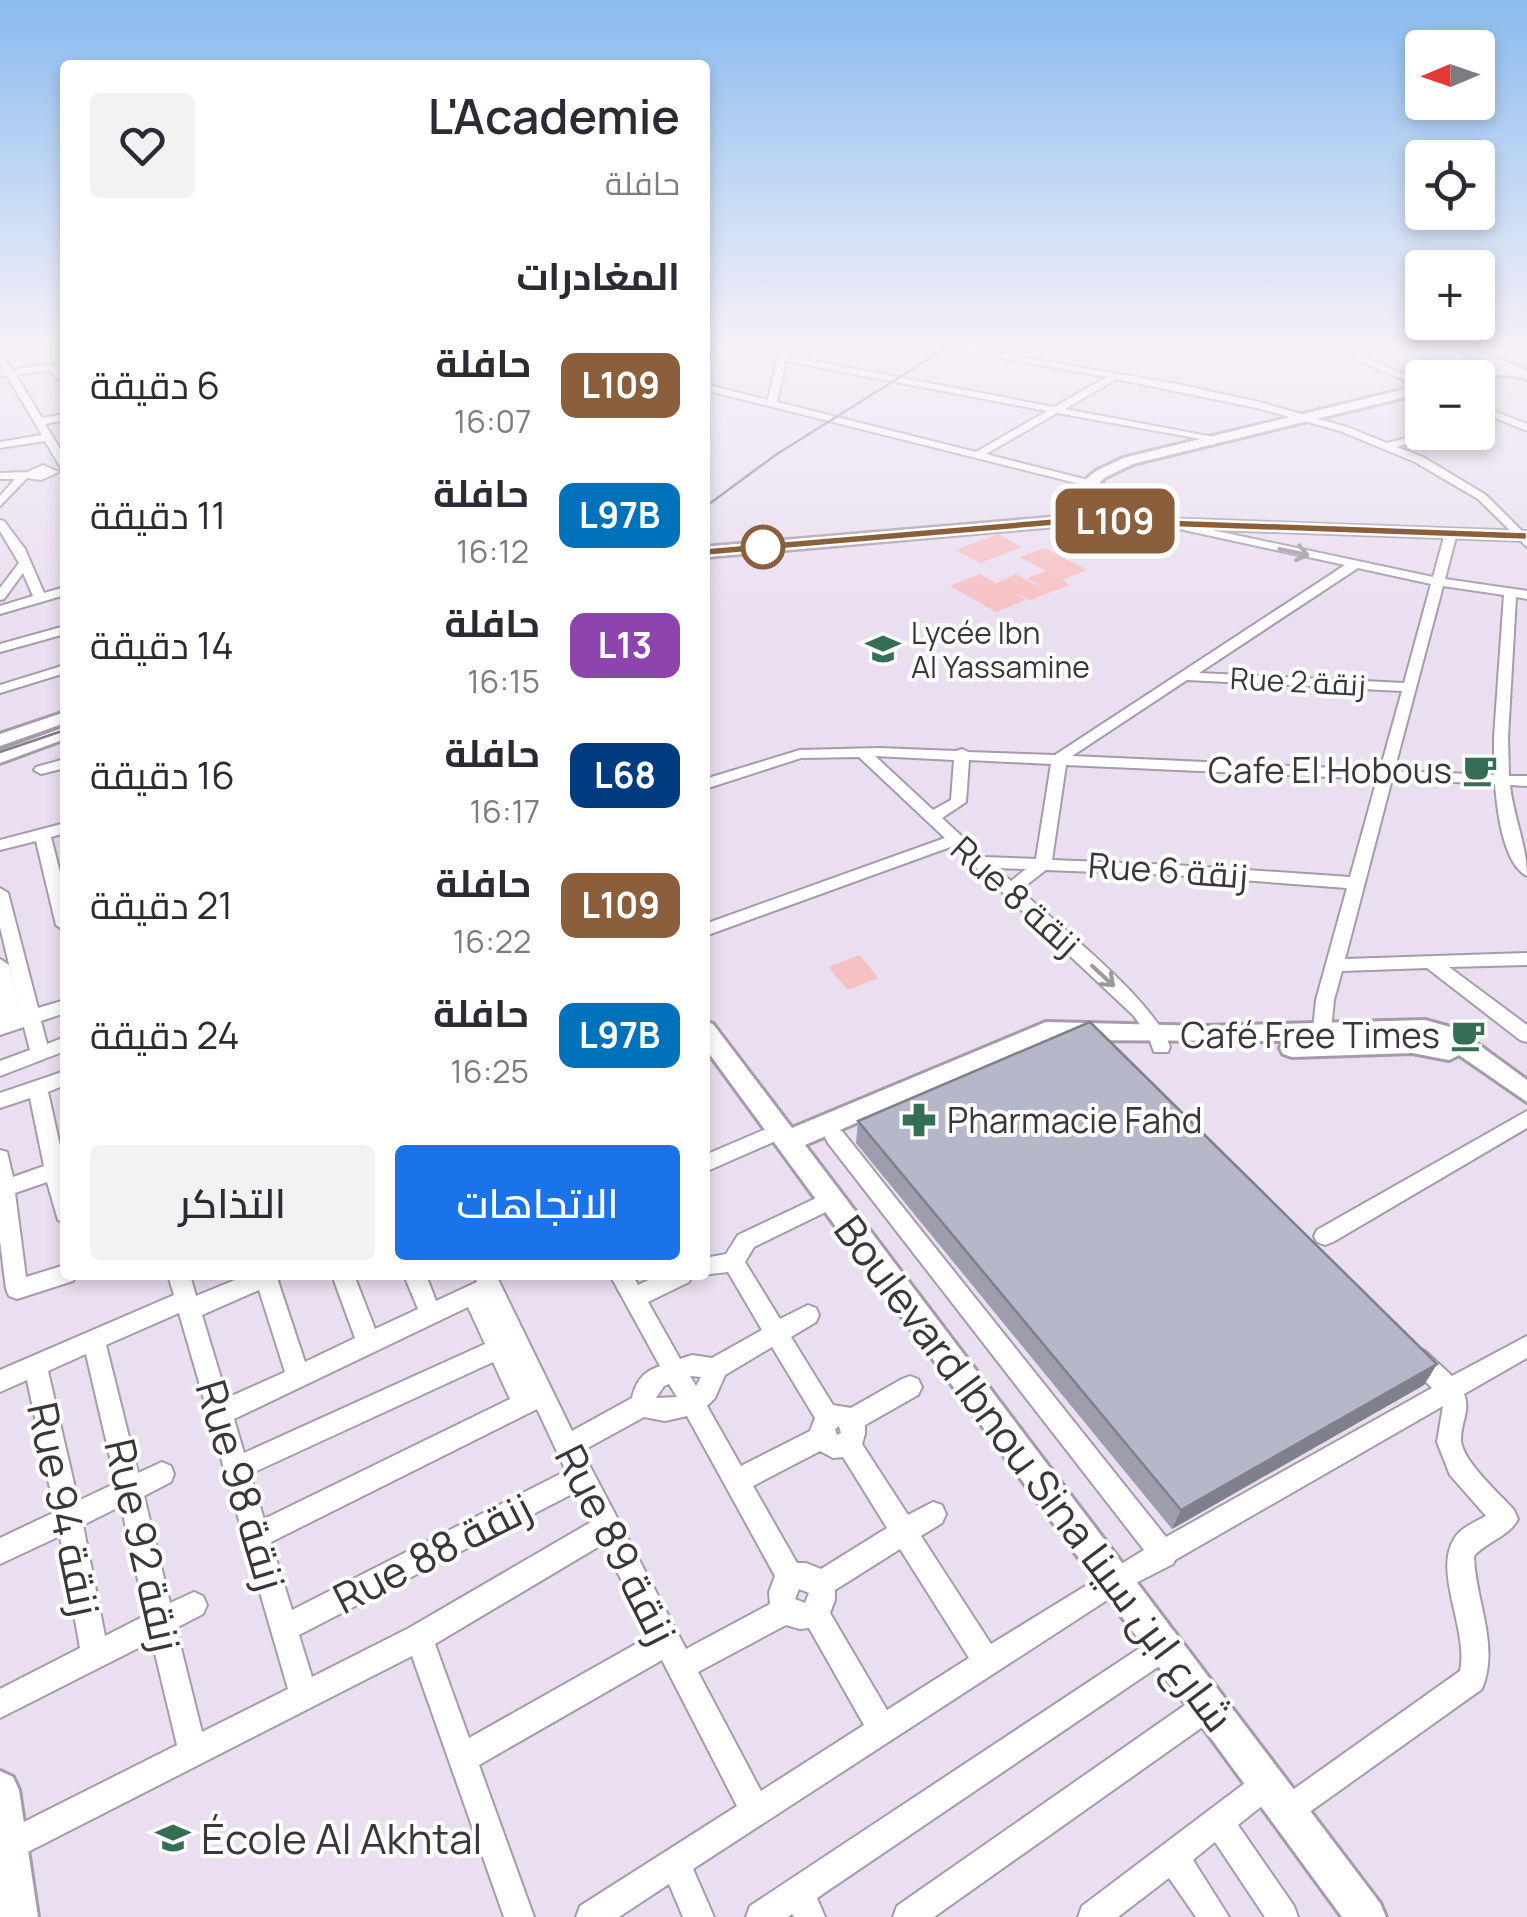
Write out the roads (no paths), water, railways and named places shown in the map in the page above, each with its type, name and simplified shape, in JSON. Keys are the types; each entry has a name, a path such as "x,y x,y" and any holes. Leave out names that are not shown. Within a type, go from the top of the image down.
{"main road":[{"path":"1071,516 1066,503 1139,456 1224,436"},
{"path":"1094,484 1158,457 1238,436"},
{"path":"710,542 1071,516 1524,534"},
{"path":"710,552 1071,516 1165,523 1524,534"},
{"path":"0,740 60,719"},
{"path":"0,757 60,735"},
{"path":"788,1142 1046,1031 1159,1040 1439,1039 1527,1093"},
{"name":"Boulevard Ibnou Sina شارع ابن سينا","path":"710,1037 1366,1917"},
{"path":"1439,1039 1527,1108"},
{"path":"788,1142 834,1137 1044,1044 1104,1048 1159,1040"},
{"path":"0,1790 17,1916"}],"street":[{"path":"906,436 1094,484"},
{"path":"979,454 1009,436"},
{"path":"1190,436 1208,440"},
{"path":"1361,436 1466,486 1524,534"},
{"path":"0,446 55,442"},
{"path":"1388,446 1405,442"},
{"path":"0,503 27,475 38,469 60,468"},
{"path":"0,476 27,475"},
{"path":"0,523 8,529 40,598"},
{"path":"1165,523 1354,565 1527,595"},
{"path":"1326,1038 1334,964 1350,918 1354,883 1388,776 1451,534"},
{"path":"0,596 24,564"},
{"path":"1010,890 1044,864 1055,774 1061,758 1354,565"},
{"path":"0,610 60,592"},
{"path":"1510,594 1500,781 1505,820 1524,860"},
{"path":"0,647 60,636"},
{"path":"1509,644 1527,644"},
{"path":"0,689 60,671"},
{"name":"Rue 2 زنقة","path":"1186,676 1409,686"},
{"path":"1087,740 1102,760"},
{"path":"710,782 800,754 862,752 962,753 1527,780"},
{"name":"Rue 8 زنقة","path":"862,752 1139,1010 1159,1040"},
{"path":"930,818 958,802 962,753"},
{"path":"41,770 60,764"},
{"path":"0,845 60,829"},
{"path":"42,834 60,895"},
{"path":"710,928 955,840"},
{"name":"Rue 6 زنقة","path":"981,862 1354,883"},
{"path":"0,892 14,1024 39,1047 60,1045"},
{"path":"1334,964 1525,961"},
{"path":"1434,965 1527,1035"},
{"path":"14,1024 60,1008"},
{"path":"0,1069 60,1035"},
{"path":"0,1102 60,1080"},
{"path":"37,1088 60,1194"},
{"path":"1324,1236 1527,1119"},
{"path":"834,1137 1164,1556"},
{"path":"710,1163 788,1142"},
{"path":"0,1158 17,1289 60,1276"},
{"path":"5,1188 54,1171"},
{"path":"734,1262 746,1240 832,1200"},
{"path":"710,1266 734,1262"},
{"path":"734,1262 986,1660"},
{"path":"0,1380 94,1341 184,1295 250,1280"},
{"path":"269,1280 298,1377"},
{"path":"344,1280 369,1344"},
{"path":"417,1280 431,1315"},
{"path":"624,1280 791,1578"},
{"path":"633,1298 671,1280"},
{"path":"221,1413 431,1315 483,1285"},
{"name":"Rue 89 زنقة","path":"483,1285 533,1399 567,1446 755,1810"},
{"name":"Rue 98 زنقة","path":"184,1295 304,1696"},
{"path":"642,1405 648,1384 692,1364 714,1368 808,1316"},
{"path":"1286,1811 1472,1680 1478,1651 1459,1557 1464,1547 1504,1519 1459,1467 1451,1452 1448,1434 1456,1410 1451,1391 1394,1336"},
{"name":"Rue 92 زنقة","path":"94,1341 192,1750"},
{"path":"237,1468 507,1345"},
{"path":"591,1917 1115,1580 1164,1556 1527,1346"},
{"name":"Rue 94 زنقة","path":"34,1365 52,1430 95,1654"},
{"path":"567,1446 642,1405 667,1412 691,1402 712,1383 714,1368"},
{"path":"738,1481 838,1430 910,1387"},
{"path":"258,1535 533,1399"},
{"path":"0,1551 162,1474"},
{"name":"Rue 88 زنقة","path":"284,1628 580,1476"},
{"path":"882,1728 817,1598 803,1575 791,1578 782,1593 787,1610 801,1617 817,1598 933,1514"},
{"path":"9,1846 419,1638 608,1526"},
{"path":"0,1704 194,1604"},
{"path":"464,1757 673,1655 787,1610"},
{"path":"419,1638 518,1917"},
{"path":"762,1917 804,1905 1164,1646"},
{"path":"908,1917 1208,1706"},
{"path":"1107,1913 1172,1856 1267,1784"},
{"path":"1218,1821 1283,1917"},
{"path":"1172,1856 1214,1917"},
{"path":"675,1862 699,1917"}],"tram line":[{"path":"710,503 805,436"},
{"path":"0,752 60,732"}],"place":[{"name":"Lycée Ibn Al Yassamine","path":"883,649"},
{"name":"Cafe El Hobous","path":"1480,770"},
{"name":"Café Free Times","path":"1468,1035"},
{"name":"Pharmacie Fahd","path":"919,1120"},
{"name":"École Al Akhtal","path":"173,1838"}]}
